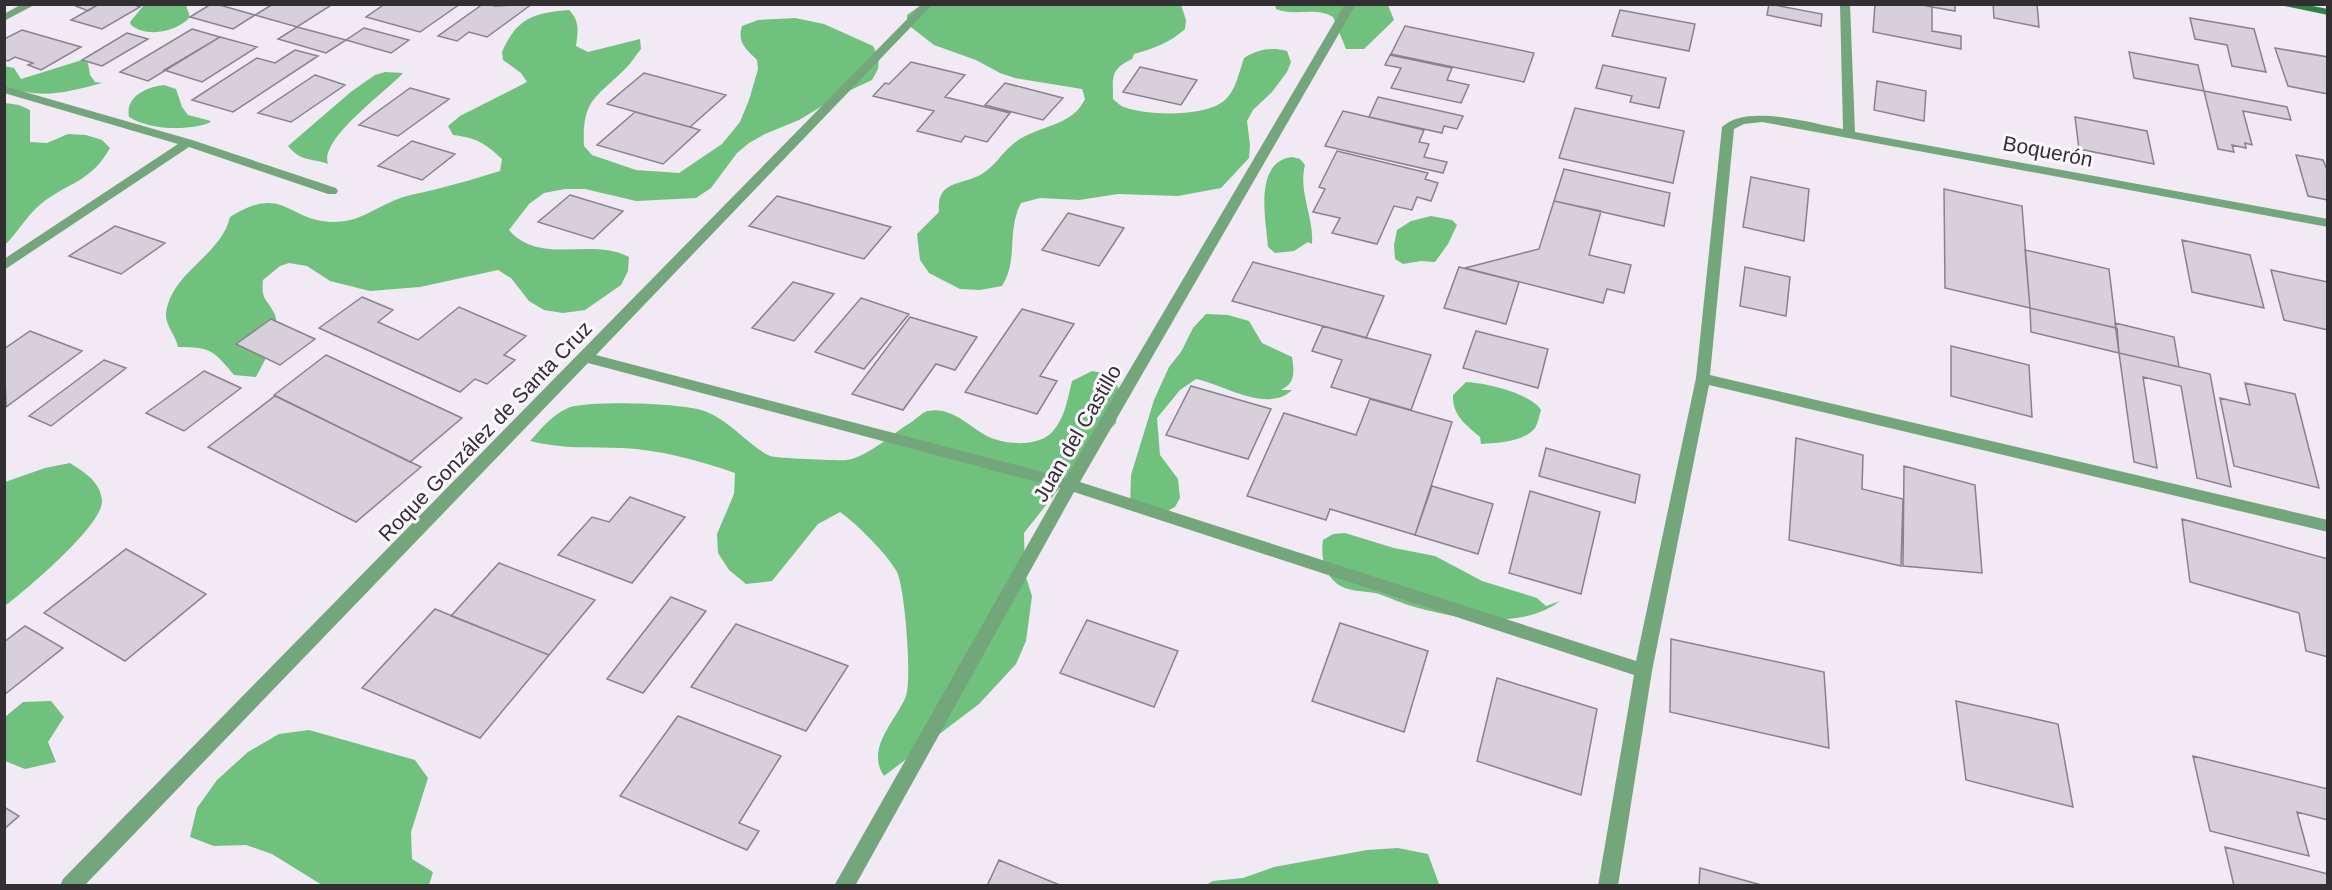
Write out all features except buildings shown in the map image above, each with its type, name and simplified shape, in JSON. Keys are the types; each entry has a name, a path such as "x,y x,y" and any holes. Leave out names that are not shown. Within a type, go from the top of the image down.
{"street":[{"path":"4,18 31,4"},
{"name":"Roque González de Santa Cruz","path":"70,885 928,4"},
{"name":"Juan del Castillo","path":"844,885 1070,485 1351,4"},
{"path":"1845,4 1849,134"},
{"path":"2280,4 2328,12"},
{"path":"4,89 188,143 332,191"},
{"name":"Boquerón","path":"1703,378 1728,127 1741,121 1762,118 2328,223"},
{"path":"4,267 188,143"},
{"path":"586,357 1070,485 1643,671"},
{"path":"1608,885 1643,671 1703,378 2328,526"}],"green space":[{"path":"144,5 186,5 190,17 170,30 145,31 131,25 130,22"},
{"path":"921,5 1181,5 1186,20 1185,29 1174,38 1134,54 1132,59 1114,74 1113,99 1134,110 1176,113 1203,110 1215,106 1228,97 1237,81 1244,58 1260,51 1275,49 1287,51 1291,62 1287,72 1272,92 1253,110 1247,121 1249,158 1221,188 1178,196 1118,194 1079,200 1040,198 1021,203 1014,224 1010,265 1002,286 980,290 960,289 929,273 920,260 917,234 939,212 942,194 946,189 987,171 1021,138 1071,116 1085,99 1082,89 1015,78 976,60 934,45 907,24 907,15"},
{"path":"1275,5 1388,5 1394,20 1364,49 1346,49 1333,17 1319,12 1283,11 1276,9"},
{"path":"569,10 577,22 576,46 588,52 640,39 641,49 626,69 592,102 585,119 584,131 584,146 592,155 636,170 679,173 722,144 740,122 758,69 757,60 746,49 742,41 742,26 758,20 795,18 824,24 873,46 879,58 878,69 872,80 842,94 799,120 749,143 737,153 711,188 696,198 636,201 585,189 565,189 544,193 529,204 509,230 521,241 535,247 599,249 629,257 628,271 621,285 585,310 563,313 544,310 529,301 511,278 498,270 420,287 370,291 330,281 307,266 289,263 280,266 263,280 264,296 275,315 276,329 271,347 256,377 234,375 216,355 205,349 178,347 166,318 170,298 187,274 217,243 230,217 248,207 263,203 275,204 318,220 343,221 358,218 403,197 500,171 502,159 496,153 475,140 453,135 448,126 460,116 527,82 521,73 503,60 502,52 520,25 528,19 545,13"},
{"path":"82,60 88,63 90,75 95,82 102,83 76,90 42,94 5,87 4,66 14,68 21,79"},
{"path":"385,72 403,73 344,129 328,154 328,164 302,157 288,146 352,91 375,75"},
{"path":"164,85 176,89 182,107 188,115 211,121 200,126 168,128 147,125 129,117 130,103 134,98 144,90"},
{"path":"5,103 19,105 30,110 30,142 47,143 68,134 86,135 102,140 110,148 103,159 87,175 42,203 5,245"},
{"path":"1292,157 1300,159 1305,165 1303,185 1311,224 1312,244 1308,242 1294,251 1275,253 1268,247 1264,208 1267,181 1272,169 1280,161"},
{"path":"1431,216 1452,220 1457,225 1448,244 1435,262 1421,261 1403,264 1395,259 1394,245 1397,230 1411,221"},
{"path":"1206,314 1228,315 1249,321 1262,343 1292,357 1292,380 1281,390 1292,390 1282,397 1258,398 1196,379 1180,390 1157,418 1160,455 1178,479 1180,498 1175,507 1164,513 1130,507 1131,475 1154,400 1169,367 1181,352 1193,328"},
{"path":"1092,371 1113,375 1119,390 1116,423 1088,452 1024,533 1025,574 1032,596 1026,641 1016,664 979,704 884,776 879,766 880,745 906,696 908,686 907,634 903,596 897,572 887,557 863,531 840,512 818,524 772,581 746,584 729,570 718,553 717,534 734,494 735,473 665,453 622,448 541,444 530,441 552,418 568,408 616,403 680,406 707,412 716,416 770,456 783,458 847,460 855,458 872,450 924,413 936,410 951,414 985,435 1001,441 1030,442 1039,440 1053,431 1063,414 1072,381"},
{"path":"1466,382 1485,384 1518,394 1535,404 1541,410 1535,428 1517,439 1481,444 1480,437 1457,414 1453,402 1453,395"},
{"path":"70,463 91,478 99,488 102,501 99,512 77,541 61,557 5,606 5,482 45,468"},
{"path":"1345,533 1394,548 1435,556 1482,581 1537,598 1546,606 1560,601 1543,611 1525,617 1484,619 1442,614 1379,594 1345,588 1331,578 1322,551 1323,540 1333,534"},
{"path":"51,701 64,717 48,742 56,762 25,769 5,761 5,717 23,702"},
{"path":"309,730 415,760 428,778 411,832 412,859 433,872 429,885 322,885 272,854 246,845 214,846 190,837 197,808 217,780 248,752 279,734"},
{"path":"1398,848 1428,854 1439,884 1436,886 1206,885 1213,881 1243,878 1274,867 1367,850"}]}
